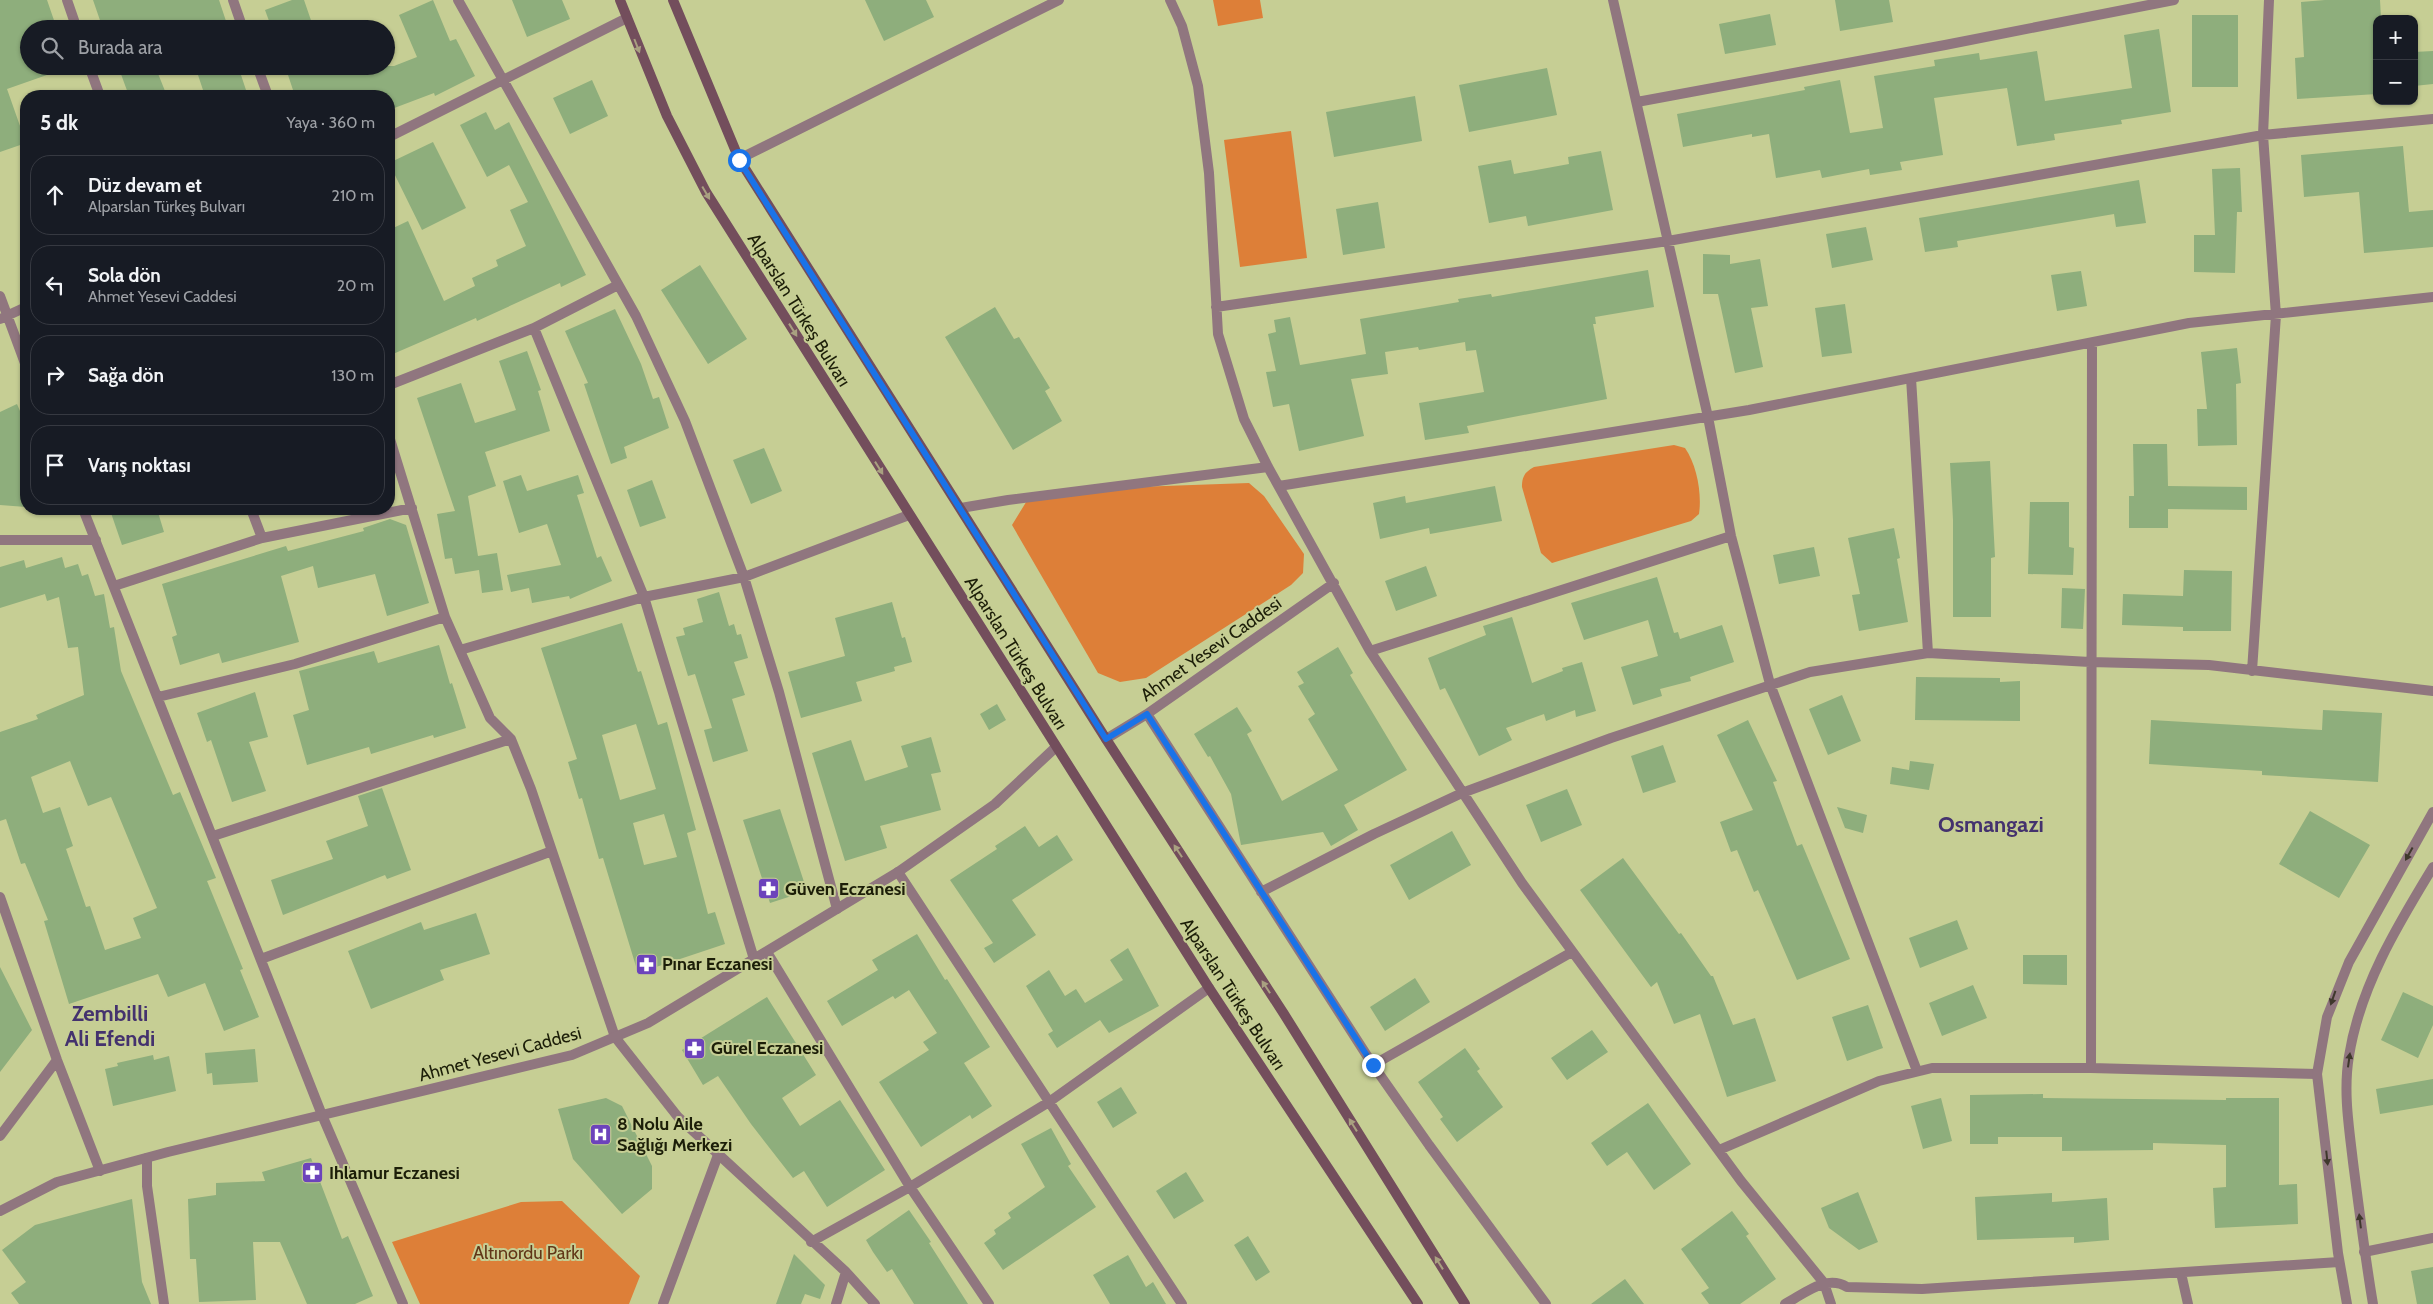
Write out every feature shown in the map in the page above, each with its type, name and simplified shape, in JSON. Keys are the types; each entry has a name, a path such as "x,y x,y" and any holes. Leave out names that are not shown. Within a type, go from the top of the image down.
{"main road":[{"name":"Alparslan Türkeş Bulvarı","path":"620,0 667,116 706,192 1209,988 1418,1304"},
{"name":"Alparslan Türkeş Bulvarı","path":"673,0 739,160 1106,739 1284,1014 1465,1304"}],"street":[{"path":"67,0 74,20"},
{"path":"233,0 241,20"},
{"path":"458,0 636,316 685,421 744,577 779,692 837,909"},
{"path":"739,160 1059,0"},
{"path":"1170,0 1182,26 1198,86 1209,173 1218,334 1244,420 1370,651 1462,793 1522,883 1572,952 1719,1150 1824,1283 1831,1304"},
{"path":"1613,0 1708,417 1731,536 1770,684 1917,1071"},
{"path":"1636,102 1945,45 2174,0"},
{"path":"2252,671 2276,314 2263,135 2270,0"},
{"path":"395,134 627,18"},
{"path":"93,75 98,90"},
{"path":"260,75 266,90"},
{"path":"1216,307 1668,241 2263,135 2433,119"},
{"path":"395,383 534,328 618,285"},
{"path":"0,296 3,318 20,353"},
{"path":"1279,486 1708,417 2189,323 2433,297"},
{"path":"3,318 20,310"},
{"path":"534,328 644,597 754,959"},
{"path":"2091,1068 2090,662 2092,343"},
{"path":"1911,378 1928,653"},
{"path":"395,455 445,616 490,718 511,739 531,789 615,1037 678,1117 811,1242 846,1272 875,1304"},
{"path":"960,508 1008,500 1268,467"},
{"path":"395,511 412,508"},
{"path":"86,515 322,1115 403,1304"},
{"path":"252,515 262,538"},
{"path":"114,586 262,538 377,515"},
{"path":"460,650 644,597 744,577 909,515"},
{"path":"1370,651 1731,536"},
{"path":"0,540 96,540"},
{"name":"Ahmet Yesevi Caddesi","path":"1106,739 1147,714 1334,583"},
{"path":"158,696 294,664 445,616"},
{"path":"1260,892 1374,834 1462,793 1612,738 1810,672 1928,653 2090,662 2209,664 2252,671 2433,690"},
{"path":"1147,714 1373,1065 1429,1145 1546,1304"},
{"path":"213,836 511,739"},
{"name":"Ahmet Yesevi Caddesi","path":"0,1211 58,1182 146,1158 572,1055 648,1023 898,872 995,804 1056,747"},
{"path":"2347,1304 2339,1262 2317,1074 2321,1043 2337,988 2349,962 2433,812"},
{"path":"261,959 552,851"},
{"path":"2373,1304 2364,1252 2347,1107 2349,1057 2361,1010 2390,938 2433,867"},
{"path":"898,872 1182,1304"},
{"path":"0,897 57,1060 100,1171"},
{"path":"767,952 910,1187 989,1304"},
{"path":"1373,1065 1572,952"},
{"path":"811,1242 910,1187 1049,1102 1209,988"},
{"path":"0,1136 57,1060"},
{"path":"1719,1150 1879,1081 1932,1068 2091,1068 2317,1074"},
{"path":"663,1304 718,1155"},
{"path":"146,1158 146,1186 164,1304"},
{"path":"2364,1252 2433,1238"},
{"path":"1785,1304 1824,1283 1839,1282 1847,1287 1922,1289 2339,1262"},
{"path":"836,1304 846,1272"},
{"path":"2181,1273 2188,1304"}],"green space":[{"path":"1213,0 1260,0 1263,18 1218,26"},
{"path":"1291,131 1307,258 1240,267 1224,140"},
{"path":"1674,445 1685,448 1693,463 1698,480 1699,514 1691,521 1552,563 1541,553 1522,487 1523,477 1528,471 1534,467"},
{"path":"1249,483 1264,496 1304,554 1303,573 1291,585 1146,678 1120,682 1098,673 1012,525 1028,499 1051,490"},
{"name":"Altınordu Parkı","path":"562,1201 640,1276 629,1304 420,1304 392,1242 521,1202"}],"building":[{"path":"0,0 47,0 54,20 20,20 20,75 47,75 7,89 20,126 20,145 0,152"},
{"path":"93,0 219,0 226,20 100,20"},
{"path":"292,0 304,0 311,20 269,20 265,10"},
{"path":"433,0 450,41 456,39 475,76 435,96 434,93 395,108 395,90 293,90 288,75 395,75 395,66 417,57 399,15"},
{"path":"512,0 562,0 570,19 527,37"},
{"path":"865,0 926,0 934,17 884,41"},
{"path":"1835,0 1889,0 1893,22 1840,31"},
{"path":"2380,0 2381,15 2373,15 2373,94 2297,99 2295,58 2304,57 2301,2"},
{"path":"1770,14 1776,45 1725,54 1719,24"},
{"path":"2192,15 2238,15 2238,87 2192,87"},
{"path":"2159,29 2171,112 2121,120 2122,124 2054,134 2055,140 2017,146 2007,88 1934,98 1943,155 1900,162 1902,170 1870,175 1869,169 1822,178 1820,170 1776,178 1769,134 1752,137 1752,134 1683,147 1677,114 1805,90 1804,87 1840,80 1850,133 1883,128 1874,76 1935,66 1934,60 1979,53 1980,60 2037,51 2045,101 2132,88 2124,35"},
{"path":"2433,51 2433,84 2418,86 2418,52"},
{"path":"1547,68 1557,115 1469,132 1459,85"},
{"path":"121,75 159,75 165,90 127,90"},
{"path":"198,75 241,75 246,90 203,90"},
{"path":"592,80 608,116 570,134 553,98"},
{"path":"1415,96 1422,141 1334,157 1326,112"},
{"path":"486,112 495,130 509,122 586,275 561,287 560,283 477,321 476,318 395,353 395,227 408,221 444,301 475,286 472,278 498,266 496,260 526,246 510,210 528,202 509,165 487,177 460,125"},
{"path":"433,142 466,208 422,230 395,175 395,160"},
{"path":"2403,146 2409,212 2433,210 2433,247 2364,253 2359,192 2304,197 2301,155"},
{"path":"1601,151 1613,210 1528,226 1526,216 1489,223 1478,166 1511,160 1514,174 1569,164 1568,157"},
{"path":"2240,168 2242,212 2237,212 2235,273 2194,272 2194,235 2215,235 2212,169"},
{"path":"2139,180 2146,223 2116,227 2114,214 1957,241 1958,247 1925,252 1919,218"},
{"path":"1378,202 1385,248 1343,255 1336,209"},
{"path":"1866,227 1873,260 1832,268 1826,234"},
{"path":"1703,254 1730,255 1730,264 1760,259 1768,306 1751,308 1763,367 1735,373 1718,294 1703,294"},
{"path":"700,265 747,339 708,364 661,290"},
{"path":"1648,270 1654,307 1595,317 1596,324 1593,324 1607,399 1467,426 1469,433 1425,440 1419,403 1484,392 1476,350 1466,351 1465,342 1419,350 1418,347 1385,352 1388,374 1351,379 1364,436 1299,451 1289,404 1273,407 1266,372 1276,371 1268,334 1276,332 1274,320 1290,317 1300,365 1366,354 1360,319 1459,302 1458,299 1491,294 1492,297"},
{"path":"2081,271 2087,306 2057,311 2051,275"},
{"path":"1845,304 1852,353 1822,357 1815,308"},
{"path":"995,307 1014,339 1019,337 1050,388 1045,391 1062,421 1013,450 945,337"},
{"path":"615,309 641,364 653,399 659,397 669,428 624,447 627,458 611,464 584,384 588,383 565,331"},
{"path":"2237,348 2241,383 2236,384 2237,445 2198,446 2197,409 2207,409 2201,352"},
{"path":"527,351 541,390 538,391 550,431 485,452 496,486 468,496 478,556 497,553 503,590 482,593 479,570 455,574 452,558 445,559 437,514 455,511 417,398 461,383 475,423 516,410 499,361"},
{"path":"17,404 20,411 20,507 0,505 0,412"},
{"path":"2133,444 2167,444 2168,486 2247,487 2247,510 2168,509 2168,528 2129,528 2129,496 2134,496"},
{"path":"764,448 782,491 751,504 733,460"},
{"path":"1990,461 1995,557 1991,558 1991,617 1953,617 1953,520 1950,463"},
{"path":"521,475 527,491 578,475 584,493 577,495 597,558 601,556 612,581 570,599 569,596 532,603 529,588 511,592 507,575 561,565 547,524 519,533 503,481"},
{"path":"652,480 666,518 640,527 627,490"},
{"path":"1495,486 1502,521 1430,534 1429,528 1380,539 1373,503 1405,496 1406,503"},
{"path":"2030,502 2069,502 2069,547 2074,548 2073,575 2028,574"},
{"path":"112,515 159,515 164,532 122,545"},
{"path":"390,519 406,525 429,603 387,616 375,574 318,588 313,566 281,576 299,642 222,663 219,653 180,665 172,637 177,635 162,584 286,546 288,551 364,531 363,528"},
{"path":"1894,528 1900,558 1897,559 1908,622 1859,631 1852,595 1860,594 1848,538"},
{"path":"1814,547 1820,576 1779,584 1773,555"},
{"path":"62,557 65,568 78,564 82,576 88,574 95,596 104,594 110,628 114,627 121,671 173,795 180,792 216,878 207,881 243,969 240,970 259,1017 224,1031 205,983 168,997 158,974 69,1004 44,921 48,920 25,863 21,864 6,819 0,821 0,732 38,719 36,715 84,695 78,647 68,648 59,597 47,601 45,594 0,608 0,567 24,560 26,568","holes":["70,761 88,806 111,797 157,908 133,918 141,938 105,950 90,906 86,907 66,849 73,846 60,807 43,813 31,777"]},
{"path":"1426,566 1437,596 1396,611 1385,581"},
{"path":"2184,570 2232,571 2231,631 2183,631 2183,627 2122,625 2123,594 2183,596"},
{"path":"1657,577 1674,633 1678,632 1680,639 1722,625 1734,662 1690,677 1691,681 1660,689 1662,696 1633,705 1621,667 1658,656 1648,620 1584,640 1571,603"},
{"path":"2062,588 2085,589 2083,629 2061,628"},
{"path":"719,592 729,626 734,624 737,635 741,634 748,658 734,662 745,695 732,699 748,751 713,762 704,730 712,728 695,674 688,676 676,637 685,635 683,628 703,622 697,599"},
{"path":"892,602 902,638 905,637 912,662 894,667 895,671 856,682 862,701 801,718 788,672 845,656 835,618"},
{"path":"1512,617 1532,683 1563,671 1562,668 1582,662 1596,711 1576,717 1575,710 1546,721 1544,714 1506,728 1512,740 1479,756 1445,688 1440,690 1428,658 1486,635 1483,626"},
{"path":"622,623 638,672 641,671 658,725 667,722 696,830 687,833 708,914 715,912 725,944 638,973 603,858 599,859 582,798 579,799 568,762 577,759 541,648","holes":["636,724 656,789 620,800 602,735","664,814 677,857 644,865 633,823"]},
{"path":"439,645 450,684 452,683 466,728 434,738 433,735 371,754 369,747 307,765 293,715 309,710 299,671 374,651 378,663"},
{"path":"1338,647 1353,673 1350,675 1407,770 1344,805 1358,830 1331,846 1323,832 1241,845 1231,794 1210,756 1208,757 1194,734 1237,707 1252,731 1247,734 1282,801 1338,770 1308,719 1315,714 1298,686 1304,683 1297,672"},
{"path":"1916,677 2000,678 2000,682 2020,681 2020,721 1915,720"},
{"path":"255,692 268,737 249,742 266,791 232,802 211,740 207,742 197,713"},
{"path":"1842,695 1861,741 1828,755 1809,709"},
{"path":"997,704 1006,720 989,730 980,714"},
{"path":"2323,710 2382,713 2378,782 2262,775 2262,771 2149,764 2151,720 2322,730"},
{"path":"1748,720 1777,781 1773,782 1797,846 1802,844 1850,959 1797,980 1758,890 1754,892 1737,850 1731,852 1720,822 1753,810 1717,735"},
{"path":"931,737 941,772 931,774 941,810 880,826 887,848 845,861 812,753 851,740 865,781 908,767 901,746"},
{"path":"1663,745 1676,782 1643,793 1631,756"},
{"path":"1910,761 1934,764 1929,790 1890,784 1892,767 1909,770"},
{"path":"382,788 411,870 387,879 385,875 283,915 271,880 333,859 326,841 368,826 358,796"},
{"path":"1567,789 1582,825 1541,842 1526,805"},
{"path":"1837,807 1867,815 1863,833 1845,828"},
{"path":"780,809 807,891 770,903 743,820"},
{"path":"2310,811 2370,845 2339,898 2279,864"},
{"path":"1025,826 1039,847 1057,835 1073,860 1012,900 1036,935 994,963 984,948 993,943 950,880 997,849 995,846"},
{"path":"1452,831 1471,865 1409,900 1390,865"},
{"path":"1623,858 1679,934 1681,933 1711,976 1713,976 1733,1025 1755,1018 1776,1081 1727,1097 1700,1014 1674,1024 1657,982 1651,987 1580,890"},
{"path":"476,913 490,954 440,970 444,980 371,1009 348,951 421,922 424,930"},
{"path":"1957,920 1968,949 1920,968 1909,938"},
{"path":"917,934 990,1047 964,1063 992,1106 972,1119 970,1115 921,1147 879,1082 929,1050 923,1042 937,1033 909,990 895,999 893,996 842,1026 827,1001 878,970 872,960"},
{"path":"1128,948 1159,1006 1109,1033 1100,1020 1057,1048 1048,1034 1053,1031 1026,986 1049,970 1065,996 1076,989 1085,1003 1123,980 1110,960"},
{"path":"2023,955 2067,955 2067,985 2023,984"},
{"path":"0,967 32,1030 0,1072"},
{"path":"1415,978 1430,1002 1385,1031 1370,1007"},
{"path":"1973,985 1987,1018 1942,1036 1929,1003"},
{"path":"2403,992 2433,1006 2433,1025 2418,1058 2381,1040"},
{"path":"767,997 816,1075 782,1098 800,1126 840,1100 885,1170 827,1207 804,1171 793,1178 751,1124 718,1076 703,1085 682,1050"},
{"path":"1868,1005 1883,1048 1847,1061 1832,1017"},
{"path":"1592,1030 1608,1052 1567,1080 1551,1058"},
{"path":"1465,1048 1480,1069 1477,1071 1503,1107 1457,1142 1440,1119 1443,1117 1418,1082"},
{"path":"255,1049 258,1082 213,1085 212,1073 207,1074 205,1053"},
{"path":"153,1055 154,1060 169,1056 176,1091 113,1106 105,1069 118,1066 117,1063"},
{"path":"2433,1079 2433,1105 2380,1114 2376,1089"},
{"path":"1121,1087 1137,1113 1113,1128 1097,1102"},
{"path":"2043,1094 2043,1098 2226,1100 2226,1098 2279,1098 2279,1185 2297,1184 2298,1224 2215,1228 2213,1188 2226,1187 2226,1145 2153,1143 2153,1150 2062,1151 2062,1137 1998,1137 1998,1144 1970,1144 1970,1095"},
{"name":"8 Nolu Aile Sağlığı Merkezi","path":"606,1098 622,1106 652,1166 652,1189 622,1214 573,1159 558,1109"},
{"path":"1941,1098 1952,1141 1923,1149 1911,1106"},
{"path":"1648,1103 1691,1164 1654,1190 1627,1152 1607,1166 1591,1143"},
{"path":"1051,1128 1071,1164 1068,1166 1096,1207 1003,1270 984,1243 996,1234 994,1230 1011,1218 1008,1213 1045,1187 1021,1144"},
{"path":"311,1158 342,1239 348,1236 373,1296 355,1304 307,1304 280,1242 253,1242 256,1300 199,1302 196,1259 190,1259 188,1199 216,1195 216,1183 265,1181 262,1172"},
{"path":"1186,1172 1204,1201 1174,1219 1156,1191"},
{"path":"1858,1192 1878,1242 1859,1250 1829,1228 1821,1208"},
{"path":"2052,1193 2052,1202 2107,1198 2109,1240 2074,1243 2074,1237 1977,1240 1975,1197"},
{"path":"132,1199 142,1282 151,1304 19,1304 11,1293 26,1282 2,1250 35,1225"},
{"path":"909,1210 931,1242 929,1243 968,1304 914,1304 892,1269 887,1272 873,1252 866,1240"},
{"path":"1732,1211 1749,1234 1746,1236 1776,1279 1740,1304 1709,1304 1701,1293 1709,1288 1681,1249"},
{"path":"1248,1236 1270,1272 1256,1281 1234,1245"},
{"path":"794,1254 825,1285 820,1299 805,1294 801,1304 776,1304"},
{"path":"1128,1255 1146,1287 1153,1282 1166,1304 1110,1304 1093,1275"},
{"path":"2433,1267 2433,1304 2417,1304 2411,1271"},
{"path":"1625,1279 1644,1304 1591,1304"}],"place":[{"name":"Güven Eczanesi","path":"769,889"},
{"name":"Pınar Eczanesi","path":"646,964"},
{"name":"Gürel Eczanesi","path":"695,1048"},
{"name":"8 Nolu Aile Sağlığı Merkezi","path":"601,1134"},
{"name":"Ihlamur Eczanesi","path":"313,1173"}],"district":[{"name":"Osmangazi","path":"1991,824"},
{"name":"Zembilli Ali Efendi","path":"110,1026"}],"route":[{"path":"739,160 796,247 1106,739 1147,714 1373,1065"}]}
